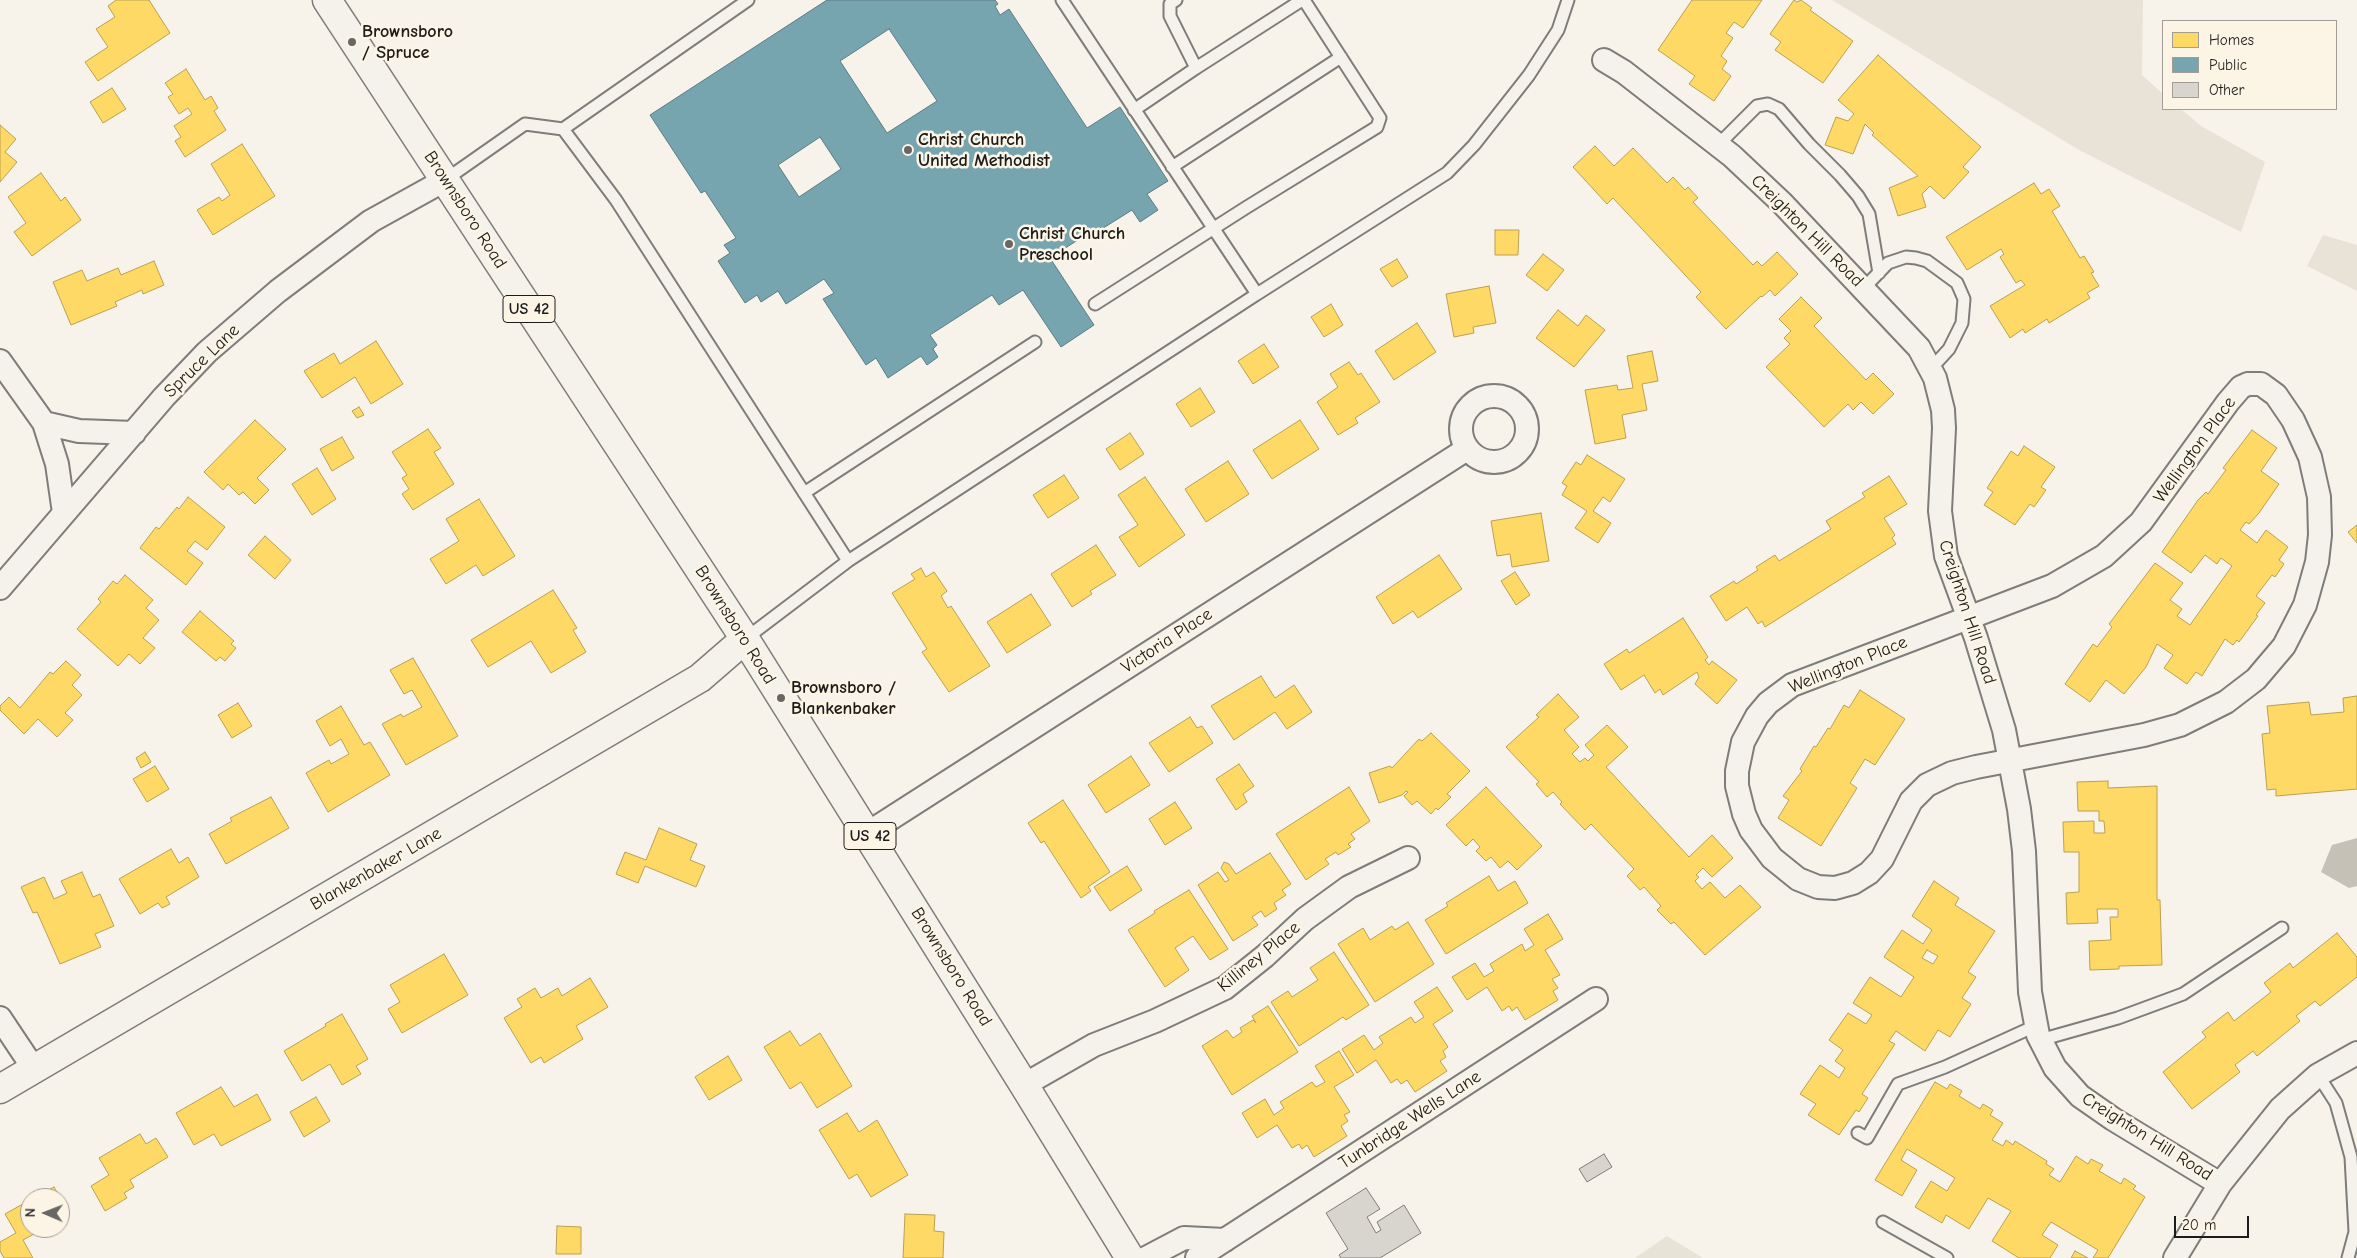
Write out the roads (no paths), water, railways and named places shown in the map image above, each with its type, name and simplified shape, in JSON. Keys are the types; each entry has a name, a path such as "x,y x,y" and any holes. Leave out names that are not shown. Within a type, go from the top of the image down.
{"main road":[{"name":"Brownsboro Road","path":"327,0 745,638 868,833 1130,1258"},
{"name":"Blankenbaker Lane","path":"0,1089 700,678 745,638"}],"street":[{"name":"Creighton Hill Road","path":"1604,60 1624,72 1718,145 1871,280 1919,348 1928,364 1935,378 1943,410 1944,428 1940,511 1942,534 1953,581 1967,617 2004,730 2011,762 2024,851 2030,992 2038,1033 2055,1068 2080,1096 2113,1119 2220,1184"},
{"name":"Spruce Lane","path":"0,588 164,397 207,352 278,291 371,221 445,180"},
{"path":"0,360 44,423 57,464 64,513"},
{"name":"Wellington Place","path":"2248,384 2261,384 2276,395 2293,420 2310,457 2319,497 2320,535 2316,570 2305,605 2284,646 2256,679 2226,702 2189,721 2144,735 1952,773 1927,785 1911,801 1882,859 1869,873 1852,883 1835,888 1818,887 1798,879 1772,858 1751,830 1739,800 1737,771 1743,742 1757,716 1779,693 1792,685 1967,617 2052,586 2104,556 2141,522 2228,402 2241,387 2248,384"},
{"path":"44,423 79,431 134,433"},
{"name":"Victoria Place","path":"868,833 1467,449"},
{"name":"Killiney Place","path":"1024,1085 1094,1046 1155,1021 1225,988 1266,956 1305,919 1349,887 1408,858"},
{"name":"Tunbridge Wells Lane","path":"1197,1258 1596,999"},
{"path":"0,1018 34,1069"},
{"path":"2176,1258 2220,1184 2280,1108 2318,1075 2357,1053"},
{"path":"1146,1258 1184,1238 1225,1240"}],"lane":[{"path":"445,180 524,124 562,128 748,0"},
{"path":"1062,0 1257,294"},
{"path":"1176,0 1170,4 1170,16 1196,68"},
{"path":"1095,304 1377,127 1380,118 1303,0 1134,110"},
{"path":"745,638 848,561 1257,294 1447,173 1474,145 1529,75 1558,30 1568,0"},
{"path":"1172,167 1341,57"},
{"path":"1718,145 1757,106 1768,104 1779,109 1858,196 1869,214 1871,280"},
{"path":"562,128 616,200 848,561"},
{"path":"1871,280 1888,262 1906,257 1927,261 1957,283 1964,299 1962,323 1949,349 1938,361 1928,364"},
{"path":"804,493 1035,342"},
{"path":"1858,1133 1867,1138 1898,1084 2038,1033 2118,1018 2183,994 2282,928"},
{"path":"2318,1075 2336,1103 2351,1157 2355,1232 2348,1258"},
{"path":"1883,1222 1947,1258"}],"place":[{"name":"Brownsboro / Spruce","path":"352,42"},
{"name":"Christ Church United Methodist","path":"908,150"},
{"name":"Christ Church Preschool","path":"1009,244"},
{"name":"Brownsboro / Blankenbaker","path":"781,698"}]}
